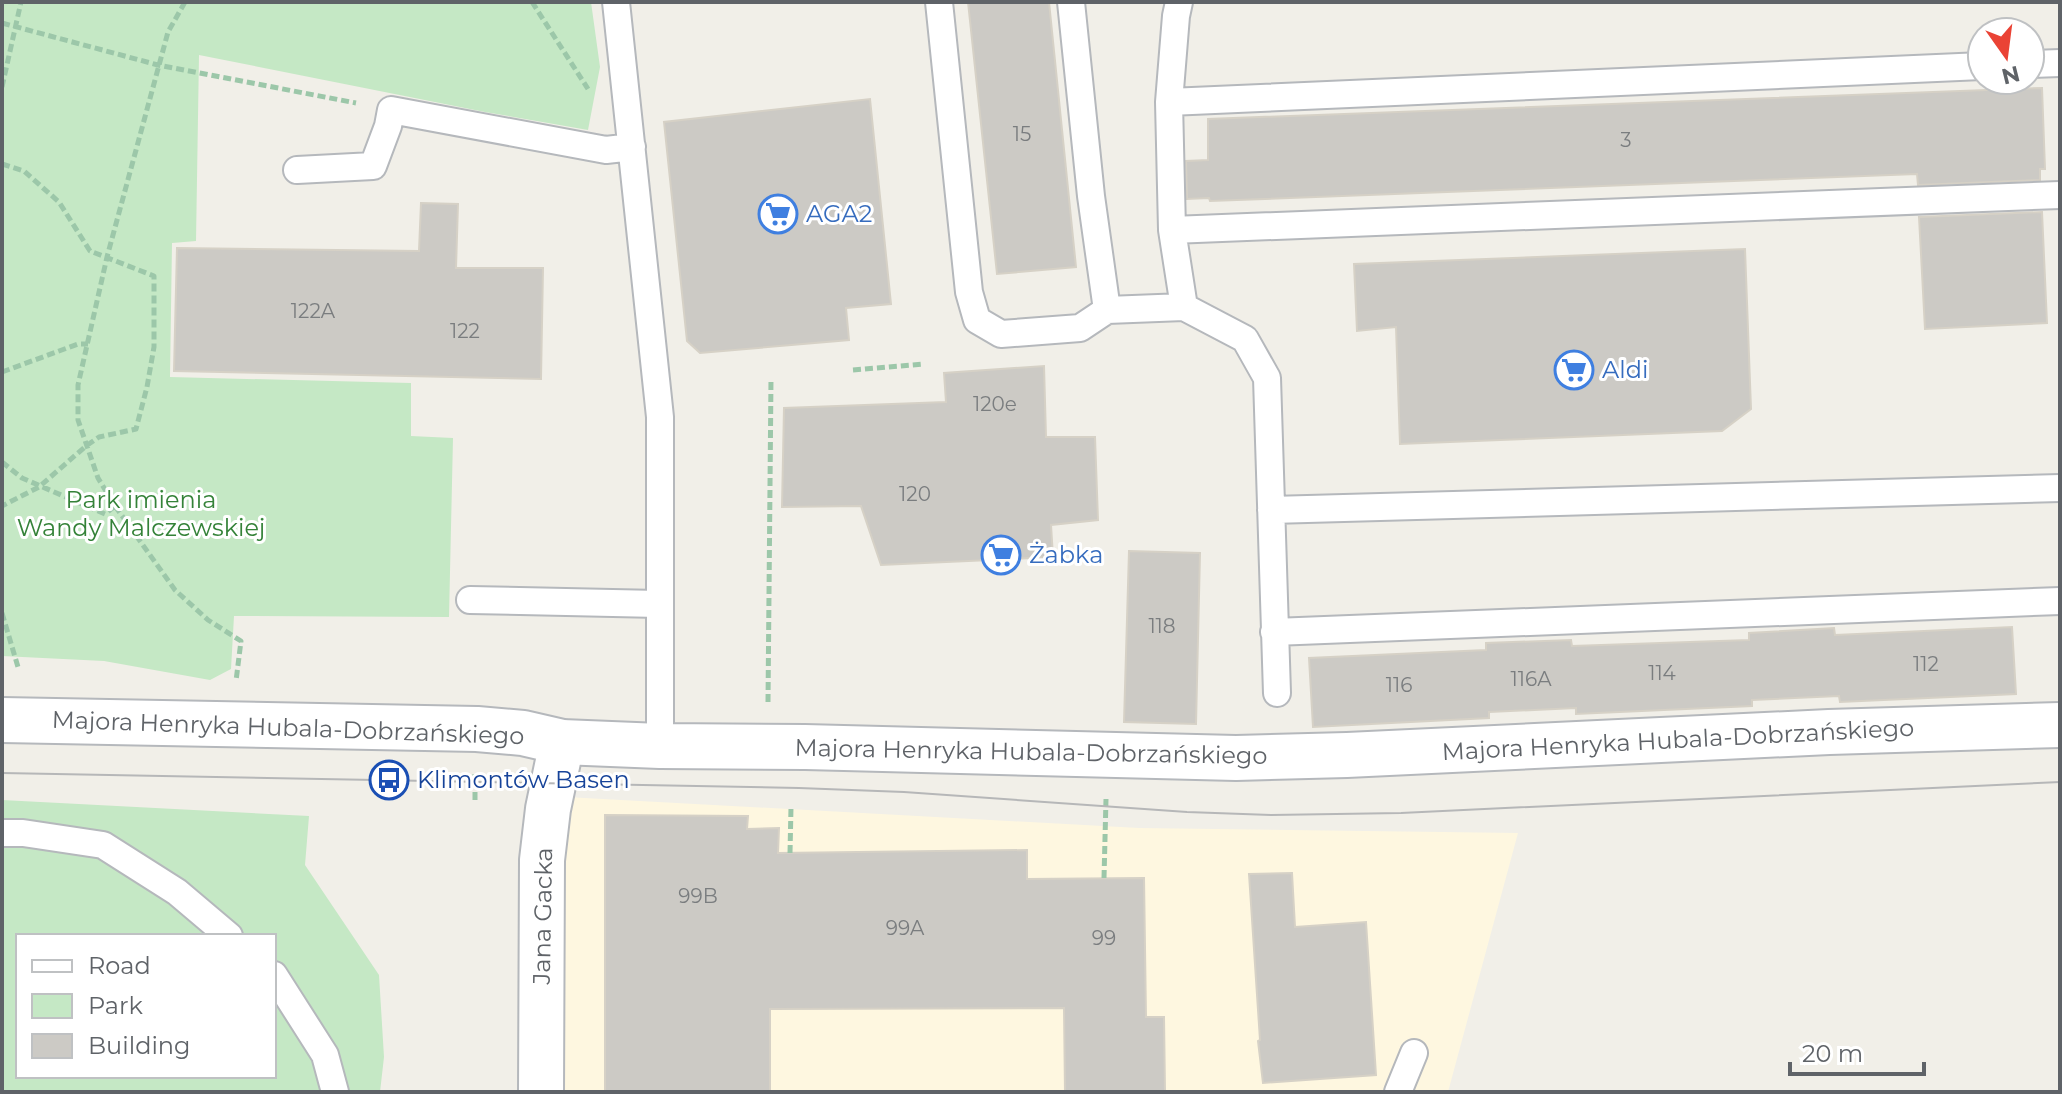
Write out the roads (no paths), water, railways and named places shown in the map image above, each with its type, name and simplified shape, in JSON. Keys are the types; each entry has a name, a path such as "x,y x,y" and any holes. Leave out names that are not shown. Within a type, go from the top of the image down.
{"street":[{"name":"Majora Henryka Hubala-Dobrzańskiego","path":"2,720 477,729 523,733 562,742 660,746 1236,758 2060,725"},
{"name":"Jana Gacka","path":"541,1092 542,860 548,809 562,742"}],"lane":[{"path":"616,2 619,149 660,417 660,746"},
{"path":"939,2 969,292 977,320 1001,334 1080,328 1107,310 1184,307 1245,339 1267,378 1277,693"},
{"path":"1071,2 1091,196 1107,310"},
{"path":"1179,2 1169,102 1172,230 1184,307"},
{"path":"1169,102 1966,67"},
{"path":"297,170 373,166 391,110 619,149"},
{"path":"1172,230 2060,195"},
{"path":"1271,510 2060,488"},
{"path":"470,600 659,604"},
{"path":"1274,632 2060,601"},
{"path":"2,833 23,833 103,845 177,892 227,934"},
{"path":"276,978 325,1055 335,1092"},
{"path":"1398,1092 1414,1053"}],"tram line":[{"path":"2,773 799,788 1271,815 1401,813 2060,782"}],"place":[{"name":"AGA2","path":"778,214"},
{"name":"Aldi","path":"1574,370"},
{"name":"Żabka","path":"1001,555"},
{"name":"Klimontów Basen","path":"389,780"}],"park label":[{"name":"Park imienia Wandy Malczewskiej","path":"141,514"}]}
